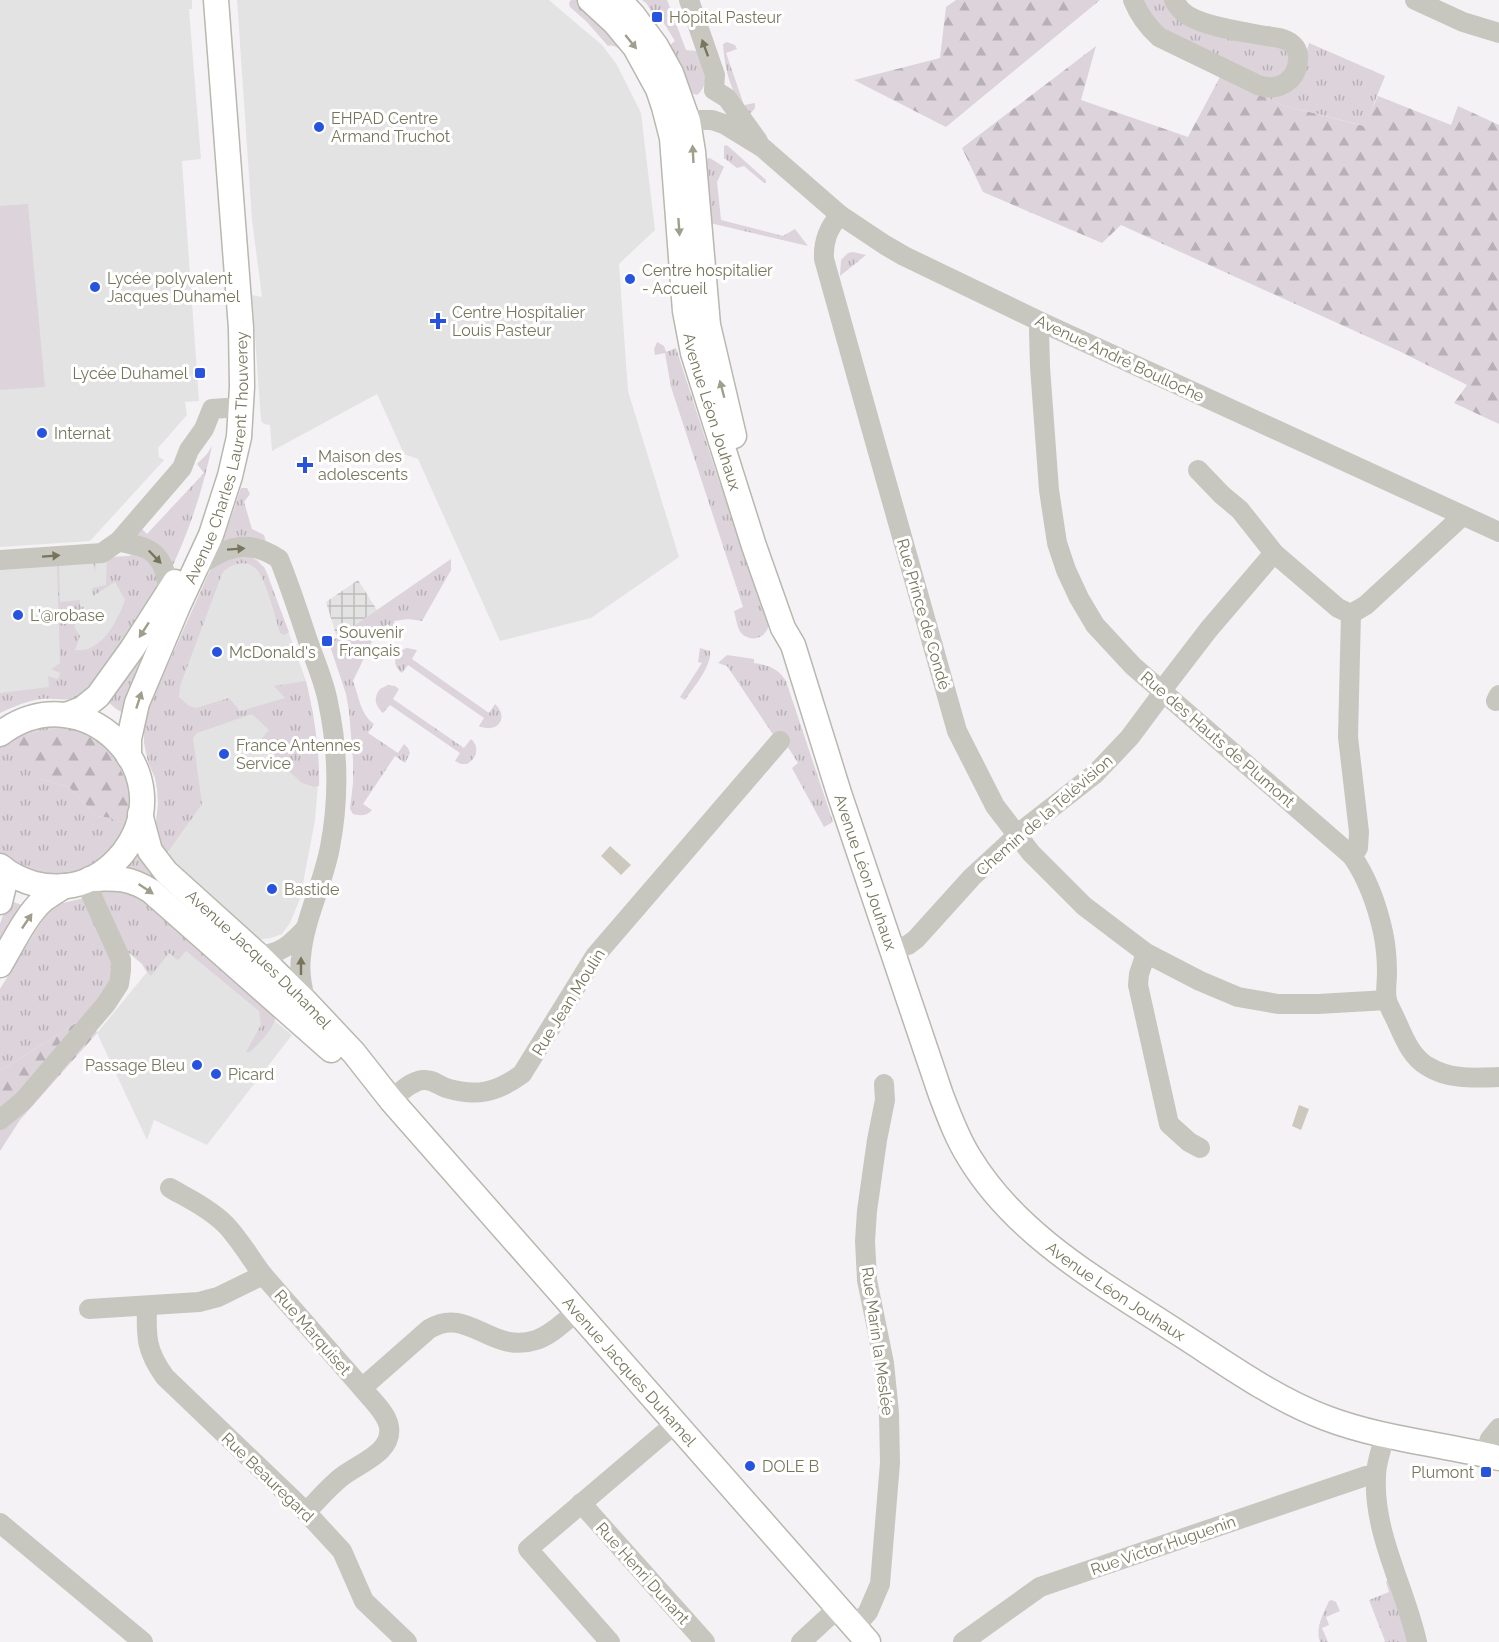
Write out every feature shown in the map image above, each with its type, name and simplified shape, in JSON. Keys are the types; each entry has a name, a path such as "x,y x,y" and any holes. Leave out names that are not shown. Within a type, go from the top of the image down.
{"main road":[{"name":"Avenue Charles Laurent Thouverey","path":"66,715 82,708 98,696 168,594 201,526 212,493 219,459 226,408 227,362 202,0"},
{"name":"Avenue Charles Laurent Thouverey","path":"129,757 129,740 137,703 211,535 230,476 239,437 242,387 241,328 216,0"},
{"name":"Avenue Léon Jouhaux","path":"602,1 615,23 635,47 658,89 685,122 673,151 685,311 693,353 754,546 783,628 793,645 814,717 891,950 941,1095 969,1157 989,1186 1035,1235 1090,1275 1279,1397 1327,1419 1385,1435 1492,1456"},
{"path":"0,965 36,907 43,900 107,869 120,856 131,841 140,814 141,797 139,780 121,745 105,730 87,720 66,715 46,715 33,717 3,730"},
{"name":"Avenue Jacques Duhamel","path":"140,814 147,844 154,858 180,886 258,955 341,1059 391,1100 861,1635"},
{"path":"0,903 5,881 2,868"},
{"name":"Avenue Jacques Duhamel","path":"2,868 15,877 42,886 119,878 136,882 151,891 300,1009"}],"street":[{"path":"685,122 714,90 715,75 689,0"},
{"path":"1133,0 1149,28 1159,37 1258,85 1277,87 1289,81 1294,75 1298,56 1292,43 1194,18 1181,11 1174,0"},
{"path":"1416,0 1463,22 1499,33"},
{"path":"714,90 727,98 763,148"},
{"path":"685,122 712,120 724,124 763,148"},
{"name":"Avenue André Boulloche","path":"763,148 840,215 894,250 1041,322 1499,532"},
{"name":"Rue Prince de Condé","path":"840,215 827,234 824,259 957,731 995,806 1037,860 1084,906 1146,953 1200,981 1238,997 1278,1004 1387,1000"},
{"name":"Rue des Hauts de Plumont","path":"1041,322 1039,330 1040,367 1048,490 1058,543 1066,570 1095,625 1133,666 1352,856 1361,869 1377,908 1387,963 1387,1000 1410,1048 1426,1066 1456,1076 1499,1077"},
{"path":"0,560 102,553 119,541 182,468 189,450 204,429 212,409 226,408"},
{"path":"1198,470 1240,510 1274,554 1338,608 1351,614"},
{"path":"1351,614 1366,605 1461,515"},
{"path":"119,541 142,547 156,555 166,575 168,594"},
{"path":"196,567 216,554 240,547 271,554 279,560 328,700 334,745 335,795 330,847 324,874 305,928 300,1009"},
{"name":"Chemin de la Télévision","path":"891,950 908,945 916,939 972,877 1068,794 1096,773 1130,737 1221,615 1274,554"},
{"path":"1351,614 1348,736 1359,832 1358,848 1352,856"},
{"name":"Rue Jean Moulin","path":"391,1100 403,1090 422,1080 431,1081 456,1091 483,1092 510,1083 522,1074 595,956 780,741"},
{"path":"0,1120 23,1101 106,1004 119,984 121,960 80,882"},
{"path":"258,955 282,950 291,944 305,928"},
{"path":"1146,953 1138,985 1169,1124 1183,1138 1200,1148"},
{"name":"Rue Marin la Meslée","path":"861,1635 879,1584 890,1463 889,1413 884,1363 867,1280 865,1241 873,1164 885,1101 884,1084"},
{"path":"170,1188 226,1225 263,1275"},
{"name":"Rue Marquiset","path":"88,1310 199,1302 218,1297 263,1275 385,1417 389,1429 388,1440 384,1447 340,1478 306,1512"},
{"name":"Rue Beauregard","path":"147,1306 146,1327 149,1350 155,1364 165,1377 306,1512 342,1551 364,1601 408,1642"},
{"name":"Rue Marquiset","path":"362,1389 437,1324 457,1322 498,1340 524,1343 546,1336 578,1311"},
{"path":"610,1642 528,1549 676,1423"},
{"path":"1492,1456 1490,1439 1499,1428"},
{"path":"1385,1435 1376,1475 1378,1505 1382,1528 1394,1570 1406,1600 1417,1642"},
{"name":"Rue Victor Huguenin","path":"963,1642 1040,1587 1366,1476 1376,1475"},
{"name":"Rue Henri Dunant","path":"581,1503 705,1642"},
{"path":"0,1523 143,1642"},
{"path":"801,1642 838,1608"}],"shaded area":[{"name":"Lycée polyvalent Jacques Duhamel","path":"0,0 192,0 192,9 189,9 201,159 182,161 199,401 185,402 187,415 158,448 159,457 164,460 90,541 0,547"},
{"name":"Centre Hospitalier Louis Pasteur","path":"237,0 549,0 602,45 617,65 641,113 655,230 619,264 628,391 679,557 591,618 500,641 418,459 404,454 377,394 272,451 270,425 261,421 252,295 262,297 252,220"},
{"path":"135,555 156,576 70,684 0,699 0,565"},
{"path":"257,559 267,572 306,681 313,714 319,771 315,820 300,899 290,923 282,934 256,940 170,860 155,738 212,567"},
{"path":"358,580 377,610 337,638 326,602"},
{"path":"610,846 631,865 621,875 601,856"},
{"path":"175,938 292,1035 207,1145 154,1120 147,1140 97,1033"},
{"path":"1299,1105 1309,1109 1301,1130 1292,1126"}],"green space":[{"path":"571,0 580,0 601,19 625,54 615,47 608,46 570,7"},
{"path":"642,0 667,0 686,50 697,51 704,68 705,80 702,90 697,95 690,93 684,73 670,45 675,41 657,12 652,13"},
{"path":"956,0 1100,0 946,127 854,80 940,58 946,7"},
{"path":"1138,0 1169,0 1285,47 1294,60 1276,82 1167,36"},
{"path":"727,42 735,45 737,49 726,53 744,105 755,103 755,108 750,114 733,90 730,81 723,44"},
{"path":"1309,43 1385,76 1365,126 1282,105 1221,75 1262,91 1301,70"},
{"path":"1096,46 1081,100 1188,137 1221,75 1282,105 1364,126 1378,96 1451,125 1458,106 1499,125 1499,424 1454,403 1467,385 1399,351 1121,225 1102,243 983,192 962,148"},
{"path":"725,145 766,180 766,183 744,166 737,168 724,158"},
{"path":"710,158 724,167 717,182 721,220 783,236 795,229 808,246 710,223 705,159"},
{"path":"28,204 45,387 0,390 0,206"},
{"path":"848,253 866,255 840,276 841,260"},
{"path":"657,342 664,346 666,352 676,348 717,475 769,621 766,631 760,637 747,637 740,632 734,611 743,607 671,387 665,353 655,355 654,349"},
{"path":"212,446 191,521 173,565 170,565 135,535 139,526 147,534 204,473 197,464"},
{"path":"241,488 247,488 250,494 244,502 252,529 264,535 267,545 222,544"},
{"path":"132,553 139,553 158,570 159,591 94,684 80,697 63,700 35,700 0,713 0,693 49,687 48,676 58,679 60,673 51,669 60,663 57,562 96,559 95,573 93,561 59,565 60,602 80,600 80,606 84,607 74,627 80,636 75,650 84,650 93,647 107,634 125,600 115,582 93,596 92,588 106,585 107,558 131,556"},
{"path":"238,556 252,557 264,567 289,632 285,635 280,633 268,592 258,571 246,563 228,568 222,574 180,686 179,697 189,706 196,708 229,698 240,711 285,698 274,686 306,681 316,733 319,786 314,787 302,783 258,743 269,730 252,714 197,733 193,738 202,804 165,856 155,830 157,789 144,743 144,722 212,567"},
{"path":"451,559 451,570 422,621 408,619 394,621 398,633 395,634 388,624 378,631 353,681 363,710 374,724 368,733 398,753 404,744 410,753 405,763 395,756 363,804 372,810 364,815 353,814 350,809 353,760 349,711 346,694 329,643"},
{"path":"170,599 127,715 104,698"},
{"path":"407,648 417,650 412,659 489,713 495,704 501,714 499,723 491,728 479,726 484,718 408,665 402,673 395,663 399,652"},
{"path":"700,648 710,651 710,657 701,677 685,700 680,697 702,663 698,662"},
{"path":"727,655 754,659 754,663 776,670 786,681 833,822 824,827 792,768 798,763 779,733 774,736 727,666 718,663"},
{"path":"388,685 399,689 393,699 464,748 471,739 476,745 473,759 467,764 455,761 460,753 390,705 383,713 378,707 376,698 380,689"},
{"path":"37,724 87,728 123,761 133,804 119,846 84,873 40,877 0,855 0,746","holes":["62,727 117,764 128,791 129,803 122,823 111,818 97,816 69,787 40,779 26,734"]},
{"path":"62,727 92,738 119,766 129,800 127,821 122,823 111,818 97,816 69,787 40,779 24,766 10,747 26,734"},
{"path":"140,846 175,887 166,897 123,870"},
{"path":"114,890 137,896 172,920 276,1016 269,1031 250,1052 246,1052 261,1025 259,1011 186,951 178,960 169,953 151,976 142,964 128,952 115,933 99,893"},
{"path":"84,898 113,952 113,980 92,1013 0,1071 0,989 51,908"},
{"path":"8,900 22,905 0,939 0,924"},
{"path":"92,1013 97,1033 20,1120 0,1151 0,1071"},
{"path":"1389,1578 1408,1642 1384,1642 1369,1600 1389,1592 1386,1582"},
{"path":"1329,1601 1336,1602 1340,1611 1326,1617 1329,1625 1322,1628 1328,1642 1320,1642 1318,1632 1320,1621"}],"place":[{"name":"Hôpital Pasteur","path":"657,17"},
{"name":"EHPAD Centre Armand Truchot","path":"319,127"},
{"name":"Centre hospitalier - Accueil","path":"630,279"},
{"name":"Lycée polyvalent Jacques Duhamel","path":"95,287"},
{"name":"Centre Hospitalier Louis Pasteur","path":"438,321"},
{"name":"Lycée Duhamel","path":"200,373"},
{"name":"Internat","path":"42,433"},
{"name":"Maison des adolescents","path":"305,465"},
{"name":"L'@robase","path":"18,615"},
{"name":"Souvenir Français","path":"327,641"},
{"name":"McDonald's","path":"217,652"},
{"name":"France Antennes Service","path":"224,754"},
{"name":"Bastide","path":"272,889"},
{"name":"Passage Bleu","path":"197,1065"},
{"name":"Picard","path":"216,1074"},
{"name":"DOLE B","path":"750,1466"},
{"name":"Plumont","path":"1486,1472"}]}
